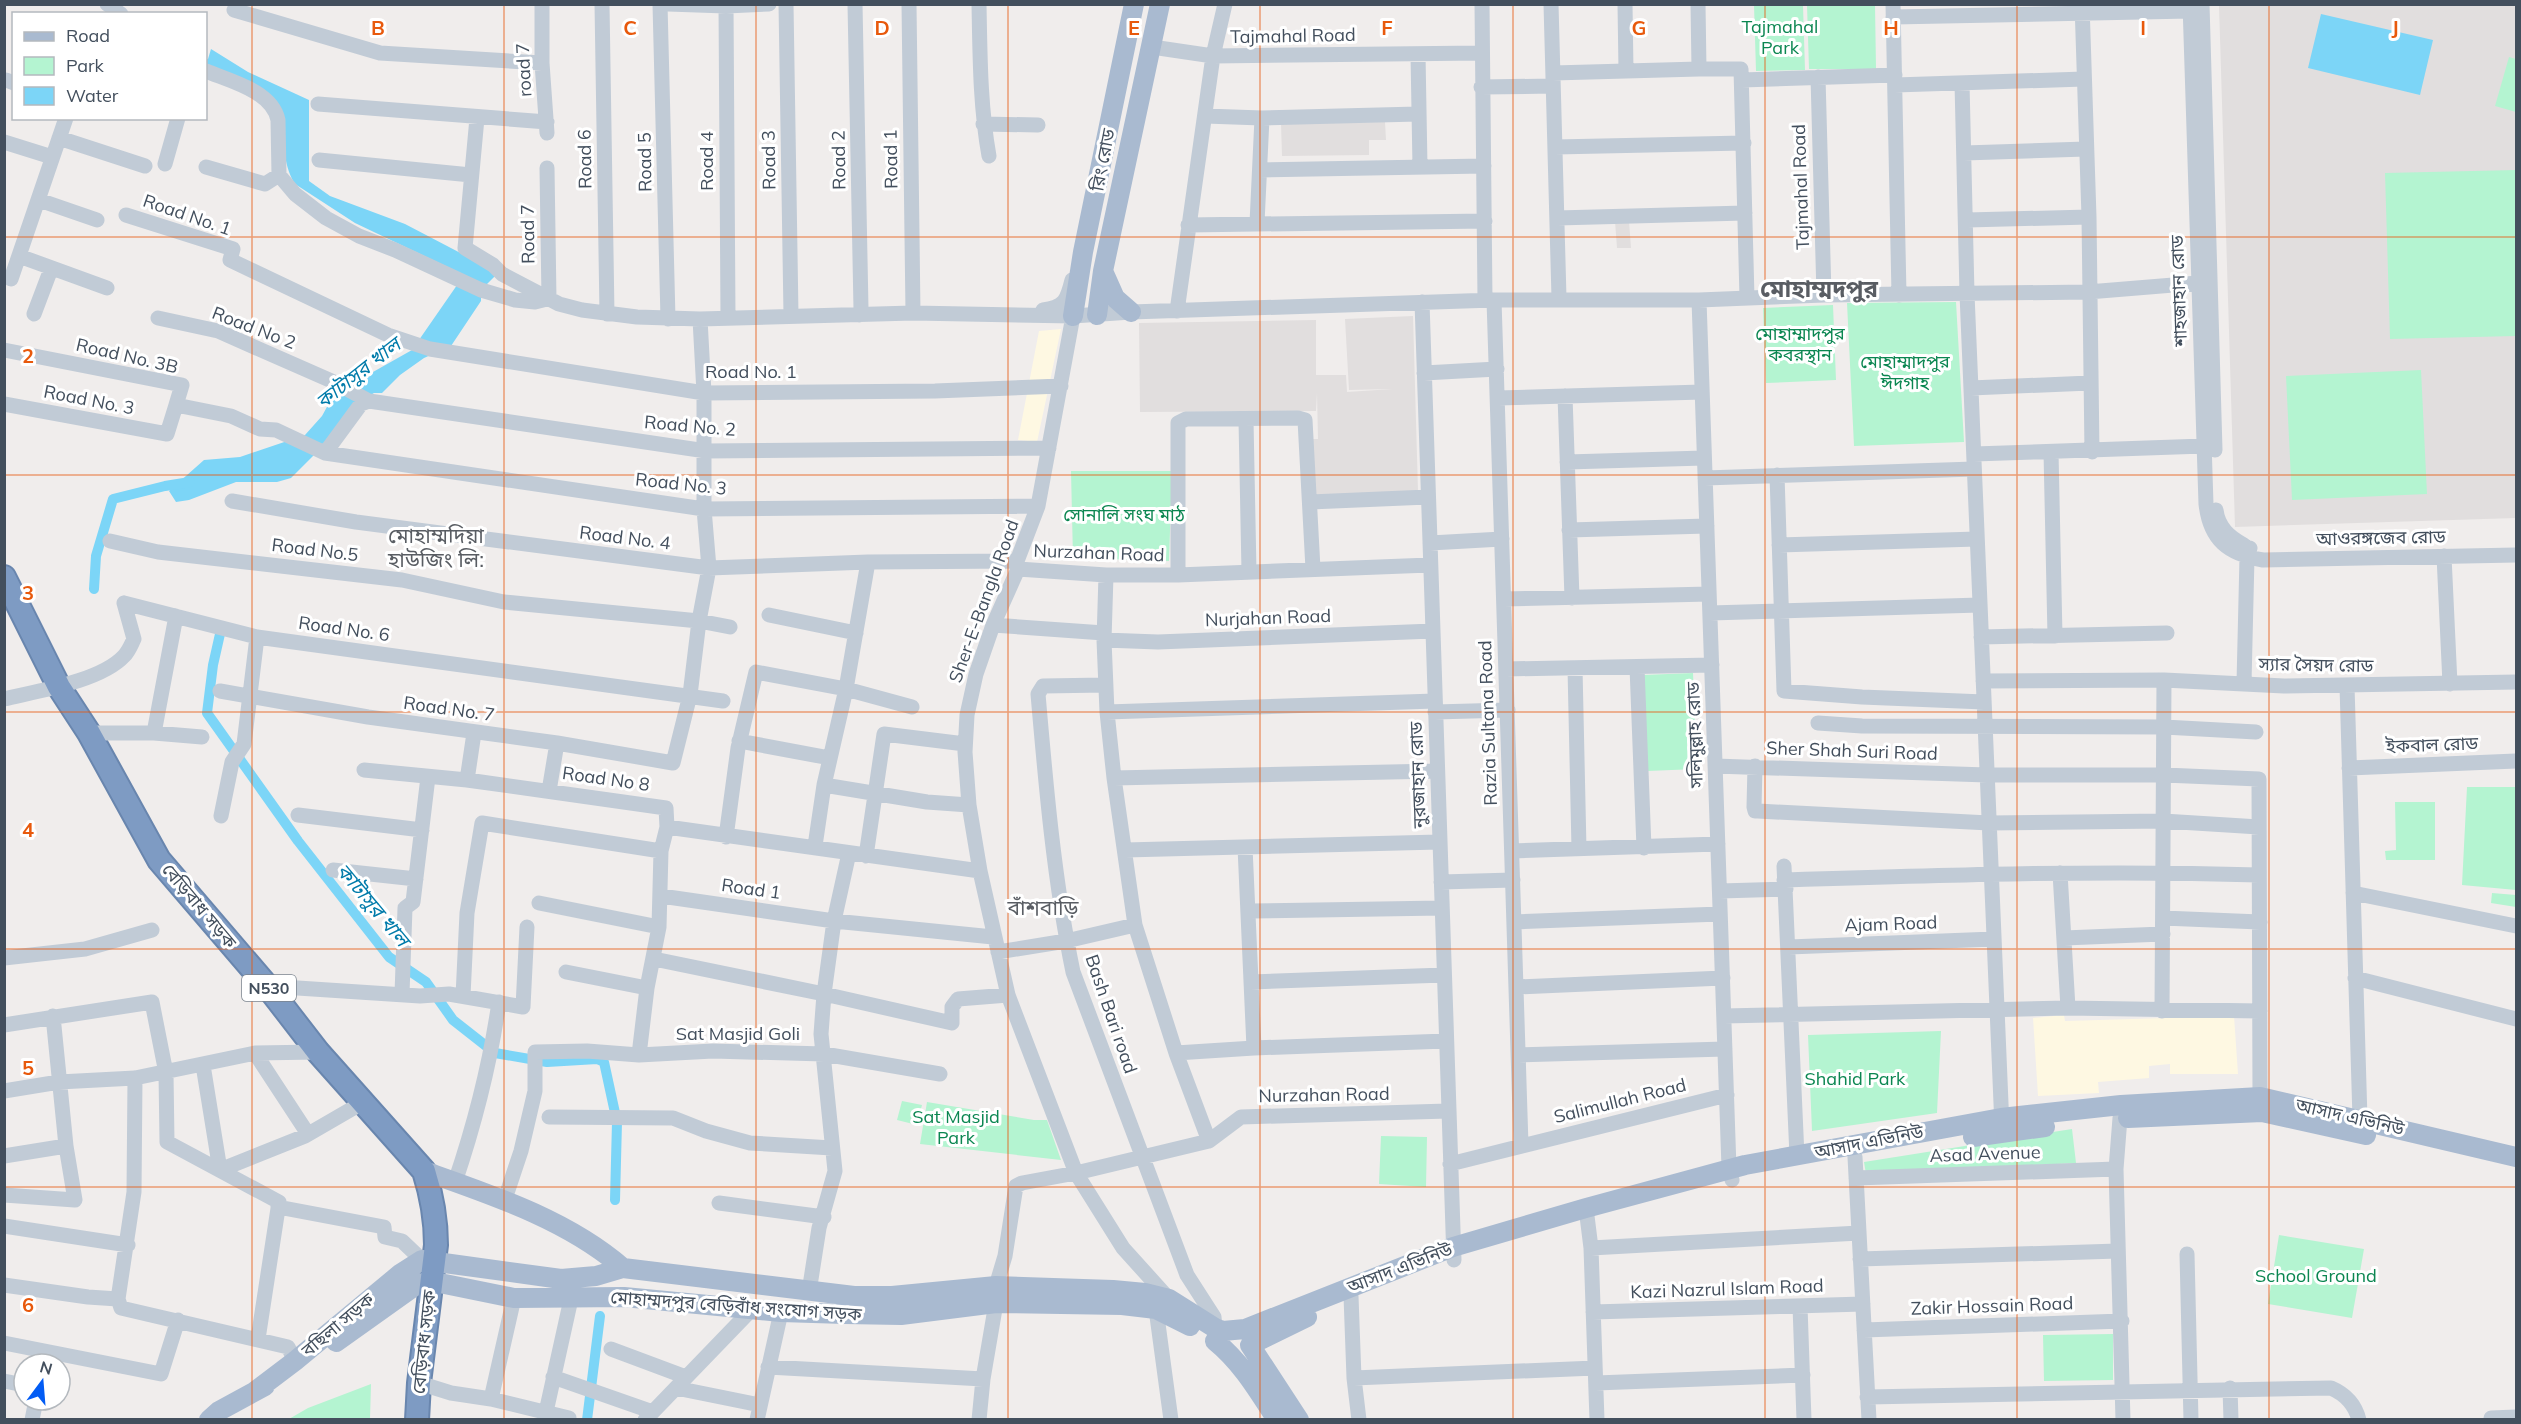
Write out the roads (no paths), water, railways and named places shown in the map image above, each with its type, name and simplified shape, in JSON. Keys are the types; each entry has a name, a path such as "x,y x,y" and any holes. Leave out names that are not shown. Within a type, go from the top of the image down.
{"highway":[{"name":"বেড়িবাধ সড়ক","path":"4,577 59,687 89,733 159,860 267,986 318,1052 424,1171 432,1195 436,1222 429,1268 417,1419"}],"main road":[{"name":"রিং রোড","path":"1073,316 1134,4"},
{"name":"রিং রোড","path":"1097,315 1103,271 1160,4"},
{"path":"1109,130 1132,136"},
{"path":"1103,271 1115,298 1131,312"},
{"name":"আসাদ এভিনিউ","path":"1233,1336 1453,1254 1587,1213 1797,1156 2121,1105 2260,1097 2517,1157"},
{"name":"আসাদ এভিনিউ","path":"1730,1174 1855,1157 2002,1125 2262,1112 2517,1169"},
{"path":"424,1171 504,1199 600,1248 623,1268"},
{"name":"আসাদ এভিনিউ","path":"1233,1336 1351,1296 1453,1254"},
{"name":"মোহাম্মদপুর বেড়িবাঁধ সংযোগ সড়ক","path":"429,1268 561,1279 596,1276 623,1268 799,1291 892,1296 1113,1290 1145,1293 1163,1304 1233,1336"},
{"name":"মোহাম্মদপুর বেড়িবাঁধ সংযোগ সড়ক","path":"429,1268 514,1298 624,1297 786,1312 901,1315 996,1294"},
{"name":"বছিলা সড়ক","path":"254,1392 296,1361 400,1274 429,1268"},
{"name":"বছিলা সড়ক","path":"209,1419 301,1366 416,1285 429,1268"},
{"path":"786,1312 799,1291"},
{"path":"1233,1336 1232,1355 1277,1419"},
{"path":"1233,1336 1299,1419"}],"street":[{"name":"road 7","path":"477,118 547,128 542,63 542,4"},
{"name":"Road 6","path":"602,4 607,314"},
{"name":"Road 5","path":"660,4 668,319"},
{"path":"668,4 769,4"},
{"name":"Road 3","path":"786,4 792,315"},
{"name":"Road 2","path":"855,4 861,309 859,315"},
{"name":"Road 1","path":"909,4 913,313"},
{"path":"979,4 983,124 989,156"},
{"name":"Tajmahal Road","path":"1177,311 1213,56 1225,4"},
{"path":"1482,4 1481,87 1490,300"},
{"path":"1551,4 1559,298"},
{"path":"1625,4 1626,71"},
{"path":"1698,4 1700,69"},
{"name":"Road 4","path":"726,5 728,318"},
{"path":"1899,295 1893,11 2194,7"},
{"name":"শাহজাহান রোড","path":"2194,7 2204,283 2217,513 2218,522 2229,537 2248,552"},
{"path":"2082,8 2089,217 2088,292 2092,452"},
{"path":"234,10 380,53 542,63"},
{"path":"1152,47 1213,56"},
{"name":"Tajmahal Road","path":"1213,56 1482,53"},
{"path":"1418,54 1420,167"},
{"path":"1481,87 1626,71 1741,69 1747,298"},
{"path":"207,71 259,94 273,107 278,120 279,175 295,194 326,218 359,236 487,292 535,302 549,298"},
{"path":"1742,80 1818,77 1962,83 2084,79"},
{"name":"Tajmahal Road","path":"1818,77 1824,295"},
{"path":"1962,83 1967,294 2002,1125"},
{"path":"318,104 477,118 465,248 493,265 502,274 549,298 570,307 607,314 668,319 913,313 1073,316 1131,312 1559,298 1699,300 1824,295 2088,292 2204,283"},
{"path":"1205,116 1262,118 1418,114"},
{"path":"1257,223 1262,118"},
{"path":"11,279 65,120"},
{"path":"165,164 177,120"},
{"path":"983,124 1038,125"},
{"path":"59,138 145,166"},
{"path":"4,142 52,157"},
{"path":"1555,147 1744,143"},
{"path":"1964,153 2086,149"},
{"path":"319,160 471,175"},
{"path":"1260,170 1484,166"},
{"path":"206,167 265,184 279,175"},
{"name":"Road 7","path":"547,168 549,298"},
{"path":"39,200 97,220"},
{"path":"1557,218 1746,213"},
{"name":"Road No. 1","path":"126,215 233,249 231,260 388,335 443,352 705,393 935,391 1061,386"},
{"path":"1966,220 2089,217"},
{"path":"1188,225 1485,221"},
{"path":"19,256 106,288"},
{"path":"1004,315 1056,309 1062,305 1069,292 1074,271 1083,261"},
{"path":"34,314 51,269"},
{"path":"487,292 502,274"},
{"name":"শাহজাহান রোড","path":"2204,283 2206,504 2210,524 2222,544 2248,552"},
{"name":"Razia Sultana Road","path":"1490,300 1497,369 1521,1145"},
{"name":"সলিমুল্লাহ রোড","path":"1699,300 1730,1174"},
{"name":"নুরজাহান রোড","path":"1422,302 1453,1254"},
{"name":"Sher-E-Bangla Road","path":"1073,316 1038,506 1018,565 993,625 969,699 965,744 969,805 993,937 1008,995 1076,1173 1123,1248 1163,1304"},
{"name":"Road No 2","path":"158,318 218,332 334,382 368,400"},
{"path":"690,695 699,621 709,568 704,509 705,393 699,319"},
{"name":"Road No. 3B","path":"4,350 182,385 176,405 231,416 260,429 276,430 323,453"},
{"path":"1424,373 1497,369"},
{"path":"1971,388 2090,383"},
{"path":"1498,398 1702,392"},
{"path":"1565,396 1572,598"},
{"path":"323,453 361,404 368,400"},
{"name":"Road No. 2","path":"368,400 706,451 1049,448"},
{"name":"Road No. 3","path":"4,404 167,434 176,405"},
{"path":"1249,572 1246,420 1298,418 1305,420 1313,569"},
{"name":"Nurzahan Road","path":"1178,574 1178,423 1186,419 1246,420"},
{"path":"1705,477 1777,475 1974,462 2051,452 2204,446"},
{"path":"2051,452 2055,636"},
{"name":"Road No. 3","path":"323,453 704,509 1038,506"},
{"path":"1567,462 1704,458"},
{"path":"1777,475 1784,691 1984,702"},
{"path":"1310,502 1428,497"},
{"name":"Road No. 4","path":"232,501 356,522 709,568 868,562 1018,565"},
{"path":"1569,530 1707,526"},
{"path":"1430,543 1502,539"},
{"path":"1779,545 1977,539"},
{"name":"Road No.5","path":"110,541 158,552 402,580 504,602 699,621 730,627"},
{"name":"আওরঙ্গজেব রোড","path":"2248,552 2517,547"},
{"name":"আওরঙ্গজেব রোড","path":"2248,552 2263,560 2517,555"},
{"name":"স্যার সৈয়দ রোড","path":"2248,552 2244,683 2284,686 2347,686 2517,682"},
{"path":"2444,556 2450,684"},
{"path":"815,846 824,785 846,690 868,562"},
{"name":"Nurzahan Road","path":"1018,565 1106,575 1430,565"},
{"path":"980,1419 983,1379 996,1294 1005,1256 1016,1186 1209,1141 1176,1053 1135,925 1107,712 1104,637 1106,575"},
{"path":"1504,599 1709,594"},
{"name":"Road No. 6","path":"59,687 93,675 113,665 126,655 134,639 124,603 257,637 723,701"},
{"path":"1710,613 1980,605"},
{"path":"769,615 856,633"},
{"path":"154,733 176,616"},
{"name":"Nurjahan Road","path":"993,625 1158,642 1432,632"},
{"path":"1981,637 2167,633"},
{"path":"221,816 232,762 244,744 257,637"},
{"path":"1506,669 1712,665"},
{"path":"1636,667 1644,848"},
{"path":"1575,668 1579,849"},
{"path":"726,837 739,741 756,672 846,690 912,707"},
{"path":"2162,1011 2164,680"},
{"path":"1983,681 2164,680 2244,683"},
{"name":"Bash Bari road","path":"1105,685 1043,686 1038,694 1048,818 1066,941 1073,972 1187,1275 1214,1317 1233,1336"},
{"path":"2347,686 2360,1119"},
{"path":"4,699 59,687"},
{"name":"Road No. 7","path":"220,691 368,717 557,743 673,763 690,695"},
{"path":"1862,697 1862,726"},
{"path":"1107,712 1435,706 1508,710"},
{"name":"Sher Shah Suri Road","path":"1818,723 1862,726 2164,727 2256,732"},
{"path":"89,733 154,733 202,738"},
{"path":"467,780 474,733"},
{"path":"866,856 884,734 965,744"},
{"path":"739,741 831,758"},
{"path":"549,791 557,743"},
{"name":"ইকবাল রোড","path":"2349,768 2517,761"},
{"name":"Sher Shah Suri Road","path":"1715,766 1987,776 2164,775 2259,779 2259,827"},
{"path":"1755,766 1755,810 1989,823 2163,820 2259,827 2260,1097"},
{"name":"Road No 8","path":"364,770 467,780 666,808 667,827"},
{"path":"1114,777 1437,771"},
{"path":"402,994 405,908 413,902 428,777"},
{"path":"824,785 927,802 969,805"},
{"path":"298,815 422,830"},
{"path":"456,995 466,913 482,823 661,851"},
{"path":"639,1054 647,988 659,927 662,896 661,851 667,827 980,871"},
{"path":"1125,850 1439,842"},
{"path":"1512,851 1718,844"},
{"path":"1245,847 1254,1048"},
{"path":"799,1291 824,1217 835,1171 821,1034 834,921 849,853"},
{"path":"333,870 416,879"},
{"path":"1720,891 1785,878 1991,873 2163,872 2259,875"},
{"path":"2061,873 2068,1008"},
{"path":"1785,878 1797,1156"},
{"path":"1441,882 1513,879"},
{"path":"2353,893 2517,926"},
{"name":"Road 1","path":"662,896 834,921 993,937"},
{"path":"539,903 659,927"},
{"path":"1249,911 1442,908"},
{"path":"1514,922 1720,914"},
{"path":"2064,938 2163,926 2260,922"},
{"path":"998,952 1066,941 1135,925"},
{"path":"267,986 420,996 456,995 523,1006 527,927"},
{"path":"4,958 85,949 152,930"},
{"name":"Ajam Road","path":"1789,947 1994,939"},
{"path":"654,959 952,1023 952,1007 958,999 1008,995"},
{"path":"566,972 647,988"},
{"path":"1251,982 1444,975"},
{"path":"1516,987 1723,978"},
{"path":"2355,978 2517,1019"},
{"path":"4,1025 152,1002 166,1073 167,1142 279,1202 258,1339"},
{"path":"455,1182 474,1124 491,1054 499,1002"},
{"path":"1724,1016 1996,1008 2260,1011"},
{"path":"4,1195 75,1200 66,1146 53,1016"},
{"path":"1176,1053 1446,1041"},
{"path":"1519,1055 1725,1049"},
{"name":"Sat Masjid Goli","path":"504,1199 527,1128 526,1124 535,1091 535,1052 587,1051 639,1054 713,1051 824,1054 940,1074"},
{"path":"4,1091 59,1082 135,1078 255,1053 318,1052"},
{"path":"255,1053 308,1134"},
{"path":"203,1065 220,1170"},
{"path":"135,1078 134,1192 128,1245 117,1299 121,1308 288,1347 296,1361"},
{"name":"Salimullah Road","path":"1450,1164 1727,1095"},
{"path":"220,1170 308,1134 362,1103"},
{"name":"Nurzahan Road","path":"1209,1141 1231,1122 1250,1116 1448,1111"},
{"path":"549,1117 673,1118 706,1131 750,1143 832,1148"},
{"path":"2120,1118 2116,1169 2123,1419"},
{"path":"4,1156 66,1146"},
{"path":"1855,1157 1869,1419"},
{"name":"Asad Avenue","path":"1856,1178 2116,1169"},
{"path":"719,1203 824,1217"},
{"path":"278,1207 384,1227 385,1237 402,1241 429,1268"},
{"path":"1587,1213 1591,1248 1597,1419"},
{"path":"4,1226 128,1245"},
{"path":"1591,1248 1859,1233"},
{"path":"1860,1259 2118,1251"},
{"path":"2187,1254 2191,1419"},
{"path":"4,1285 88,1298 117,1299"},
{"path":"1351,1296 1354,1378 1359,1419"},
{"path":"491,1399 514,1298"},
{"path":"546,1412 571,1299"},
{"path":"1163,1304 1171,1419"},
{"name":"Kazi Nazrul Islam Road","path":"1593,1312 1863,1304"},
{"path":"1800,1306 1804,1419"},
{"path":"553,1377 599,1393 649,1415 753,1308"},
{"path":"611,1349 681,1383 759,1412 768,1367 786,1312"},
{"path":"72,1362 161,1374 178,1320"},
{"name":"Zakir Hossain Road","path":"1864,1330 2122,1321"},
{"path":"4,1343 32,1352"},
{"path":"768,1367 983,1379"},
{"path":"1354,1378 1803,1375"},
{"path":"419,1383 451,1393 491,1399 569,1418"},
{"path":"2230,1388 2231,1419"},
{"path":"1868,1397 2123,1393 2230,1388 2331,1388 2344,1394 2357,1412 2359,1419"},
{"path":"2491,1418 2517,1417"}],"water":[{"path":"2321,14 2433,40 2420,95 2308,68"},
{"path":"211,49 248,72 309,100 309,181 330,196 405,224 493,270 496,275 481,290 481,301 451,346 424,358 400,375 382,393 374,393 356,403 335,434 291,478 277,482 236,482 189,500 176,502 169,491 204,460 240,457 305,435 322,416 334,394 412,350 464,275 355,223 295,184 285,158 281,110 207,68"}],"waterway":[{"name":"কাটাসুর খাল","path":"94,589 96,556 113,499 190,482"},
{"name":"কাটাসুর খাল","path":"220,634 213,665 207,713 298,841 389,957 426,982 453,1020 495,1053 547,1062 597,1059 604,1062 617,1122 615,1200"},
{"name":"কাটাসুর খাল","path":"587,1420 600,1316"}],"district":[{"name":"মোহাম্মদপুর","path":"1819,289"},
{"name":"মোহাম্মদিয়া হাউজিং লি:","path":"436,548"},
{"name":"বাঁশবাড়ি","path":"1043,908"}],"park label":[{"name":"Tajmahal Park","path":"1780,37"},
{"name":"মোহাম্মাদপুর কবরস্থান","path":"1800,344"},
{"name":"মোহাম্মাদপুর ঈদগাহ","path":"1905,372"},
{"name":"সোনালি সংঘ মাঠ","path":"1124,515"},
{"name":"Shahid Park","path":"1855,1079"},
{"name":"Sat Masjid Park","path":"956,1127"},
{"name":"School Ground","path":"2316,1276"}]}
